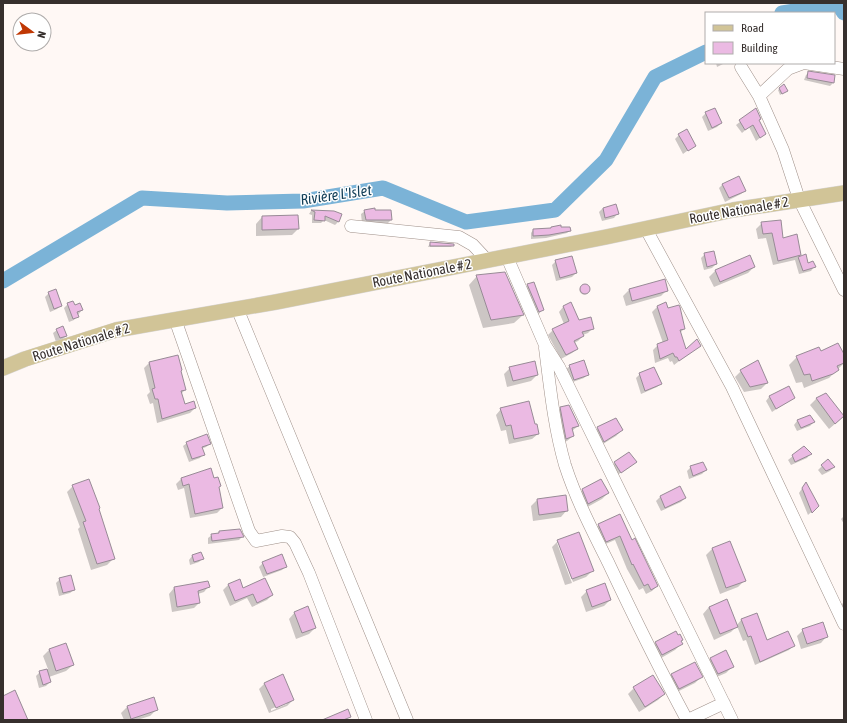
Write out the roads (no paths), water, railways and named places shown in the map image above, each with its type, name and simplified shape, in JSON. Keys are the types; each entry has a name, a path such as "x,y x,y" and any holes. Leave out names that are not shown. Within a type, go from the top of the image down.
{"main road":[{"name":"Route Nationale # 2","path":"3,368 25,359 116,330 506,257 733,210 844,193"}],"street":[{"path":"759,96 788,69 804,64 844,69"},
{"path":"741,67 759,96 783,150 799,199 844,290"},
{"path":"351,226 459,237 473,245 487,260"},
{"path":"646,229 732,387 844,624"},
{"path":"506,257 545,345 559,366 732,720"},
{"path":"237,308 407,720"},
{"path":"175,319 249,531 256,541 282,536 290,537 295,543 309,574 366,720"},
{"path":"545,345 549,386 557,432 565,463 575,493 632,612 687,720 724,703"}],"waterway":[{"name":"Rivière L'Islet","path":"788,12 838,4 844,13"},
{"name":"Rivière L'Islet","path":"3,281 142,198 227,203 303,201 383,188 466,222 555,210 606,160 655,77 705,52"}]}
